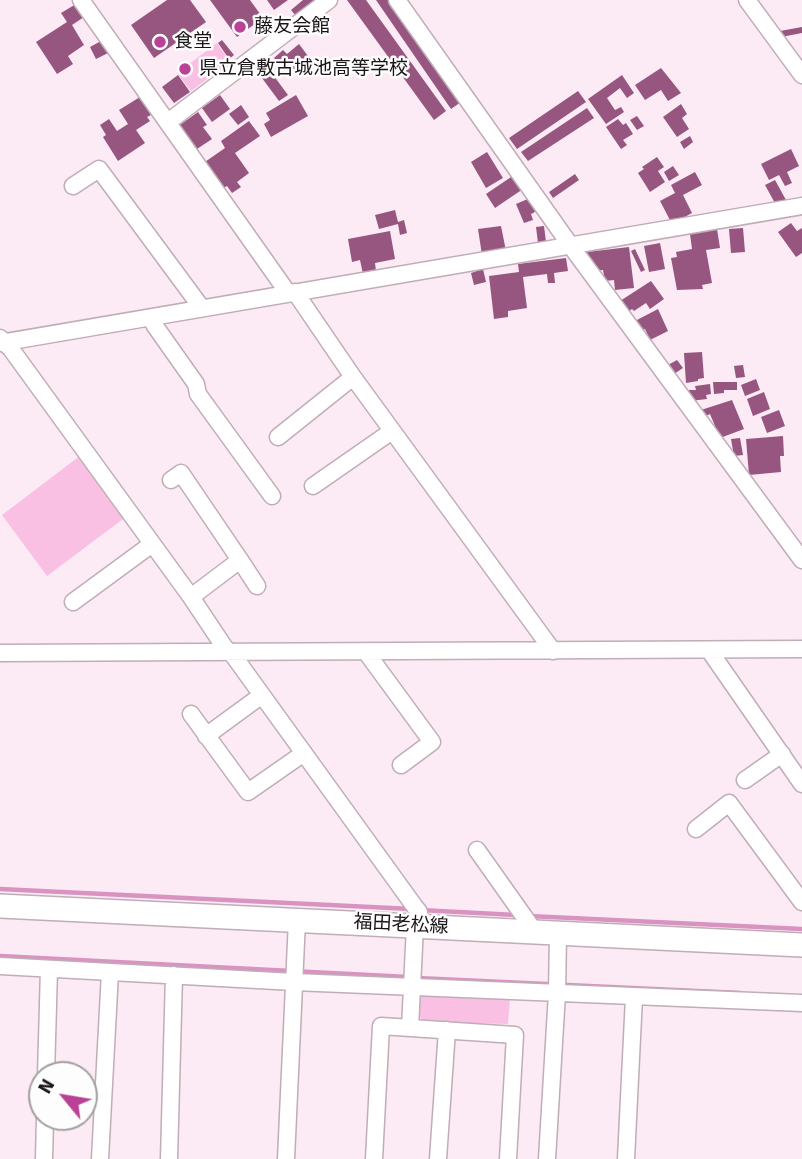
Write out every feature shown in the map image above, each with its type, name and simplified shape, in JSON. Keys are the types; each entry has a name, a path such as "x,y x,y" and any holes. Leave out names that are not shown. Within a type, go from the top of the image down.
{"main road":[{"name":"福田老松線","path":"0,906 297,920 417,918 535,924 802,945"}],"street":[{"path":"81,0 550,647"},
{"path":"168,122 329,0"},
{"path":"397,0 574,250 802,560"},
{"path":"747,0 802,75"},
{"path":"73,186 99,169 201,307"},
{"path":"410,1028 417,918 304,753 4,343 153,321 201,307 294,295 574,250 802,206"},
{"path":"153,321 196,384 198,394 272,496"},
{"path":"278,437 353,377"},
{"path":"313,486 392,431"},
{"path":"171,480 181,473 257,586"},
{"path":"73,602 152,544"},
{"path":"191,597 240,560"},
{"path":"0,653 226,648 366,652 550,647 802,649"},
{"path":"709,650 802,783"},
{"path":"366,652 432,743 401,765"},
{"path":"206,736 262,695"},
{"path":"191,714 248,792 304,753"},
{"path":"745,779 782,754"},
{"path":"696,829 729,803 802,902"},
{"path":"477,850 535,924 557,988 547,1159"},
{"path":"286,1159 297,920"},
{"path":"0,966 174,975 295,975 557,988 634,997 802,1003"},
{"path":"46,1061 49,969"},
{"path":"100,1159 110,972"},
{"path":"169,1159 174,975"},
{"path":"626,1159 634,997"},
{"path":"374,1159 381,1026 515,1035 508,1159"},
{"path":"438,1159 447,1030"},
{"path":"44,1159 45,1131"}],"shaded area":[{"path":"217,43 230,62 191,91 177,73"},
{"path":"81,455 127,516 47,576 2,515"},
{"path":"419,995 510,998 508,1024 424,1022 417,1014"}],"building":[{"name":"食堂","path":"167,0 190,0 206,22 154,58 131,25"},
{"name":"藤友会館","path":"210,0 250,0 263,18 237,37"},
{"path":"267,0 288,0 274,10"},
{"path":"303,0 315,0 296,16 291,10"},
{"path":"347,0 366,0 446,111 434,120"},
{"path":"376,0 392,0 461,102 451,109"},
{"path":"76,4 84,17 72,25 84,45 68,56 73,64 57,74 36,42 67,22 61,13"},
{"path":"802,27 802,33 781,37 780,31"},
{"path":"222,40 234,55 229,59 218,43"},
{"path":"101,41 108,53 96,59 90,47"},
{"path":"299,44 311,60 289,78 274,58 283,50 287,54"},
{"path":"265,64 288,95 279,101 256,70"},
{"path":"661,68 681,93 668,101 661,90 645,100 635,85"},
{"path":"178,75 190,92 174,103 162,87"},
{"path":"622,75 634,93 627,98 620,88 607,98 615,110 621,107 624,112 606,124 588,99"},
{"path":"578,91 586,102 517,149 509,138"},
{"path":"220,95 230,109 212,122 202,108"},
{"path":"296,95 308,116 271,137 264,124 270,120 266,113"},
{"path":"140,97 151,115 147,117 150,121 136,130 145,143 118,161 103,137 106,135 100,125 109,119 117,131 128,124 119,110"},
{"path":"681,104 687,114 682,118 689,129 677,137 663,117"},
{"path":"241,105 249,117 238,125 229,114"},
{"path":"587,108 594,118 528,161 521,152"},
{"path":"198,112 207,125 203,127 212,139 194,151 177,127"},
{"path":"637,116 644,126 637,130 630,120"},
{"path":"618,119 623,125 626,123 633,134 623,140 627,145 621,149 606,127"},
{"path":"249,121 260,136 235,153 249,173 237,182 241,187 232,193 227,186 220,190 202,164 225,148 221,141"},
{"path":"690,136 693,142 684,149 680,142"},
{"path":"791,149 799,166 787,172 792,183 785,186 779,175 769,180 761,164"},
{"path":"487,152 503,178 486,188 471,162"},
{"path":"657,157 664,167 658,171 665,182 650,192 638,173"},
{"path":"673,166 679,175 669,181 664,172"},
{"path":"695,172 702,185 683,195 692,213 672,224 660,201 675,193 671,185"},
{"path":"575,174 579,180 553,198 549,192"},
{"path":"514,175 523,189 495,208 486,194"},
{"path":"775,180 786,200 776,205 765,185"},
{"path":"530,198 535,212 531,214 533,220 524,223 516,204"},
{"path":"395,210 398,222 404,220 407,233 400,235 398,224 379,229 375,215"},
{"path":"791,223 797,231 802,228 802,253 796,257 778,232"},
{"path":"501,226 506,251 482,255 478,229"},
{"path":"544,226 546,242 538,243 536,227"},
{"path":"743,228 745,252 731,253 729,229"},
{"path":"717,229 720,248 706,250 712,283 702,285 703,289 677,290 671,258 677,257 676,252 692,249 690,234"},
{"path":"390,231 395,259 375,263 376,271 363,274 360,260 352,262 348,239"},
{"path":"660,243 665,269 649,272 644,246"},
{"path":"629,247 634,288 615,290 614,280 605,281 603,270 593,271 587,252"},
{"path":"635,249 645,270 641,272 631,251"},
{"path":"566,258 568,271 554,273 555,283 548,283 547,274 523,277 527,308 508,311 508,317 494,319 489,276 519,272 518,264"},
{"path":"483,269 486,282 474,285 471,273"},
{"path":"651,281 664,299 650,309 646,303 628,312 620,301"},
{"path":"658,309 668,331 650,340 645,329 640,331 635,321"},
{"path":"702,352 704,378 686,383 684,353"},
{"path":"677,360 683,368 674,374 668,365"},
{"path":"743,365 745,377 736,378 734,366"},
{"path":"756,379 760,390 745,396 741,385"},
{"path":"713,382 737,382 737,390 724,390 724,393 714,394"},
{"path":"710,384 711,394 706,395 707,399 690,401 689,390 696,390 695,386"},
{"path":"764,392 770,409 753,416 747,399"},
{"path":"732,400 744,429 720,438 710,414 704,417 701,410"},
{"path":"779,410 785,426 767,433 761,417"},
{"path":"783,436 784,456 780,456 781,472 749,475 746,439"},
{"path":"740,438 743,455 734,456 731,439"}],"waterway":[{"path":"0,889 412,909"},
{"path":"420,910 516,915"},
{"path":"529,916 802,929"},
{"path":"0,956 408,977"},
{"path":"417,978 740,993"}],"place":[{"name":"藤友会館","path":"240,27"},
{"name":"食堂","path":"160,42"},
{"name":"県立倉敷古城池高等学校","path":"185,69"}]}
